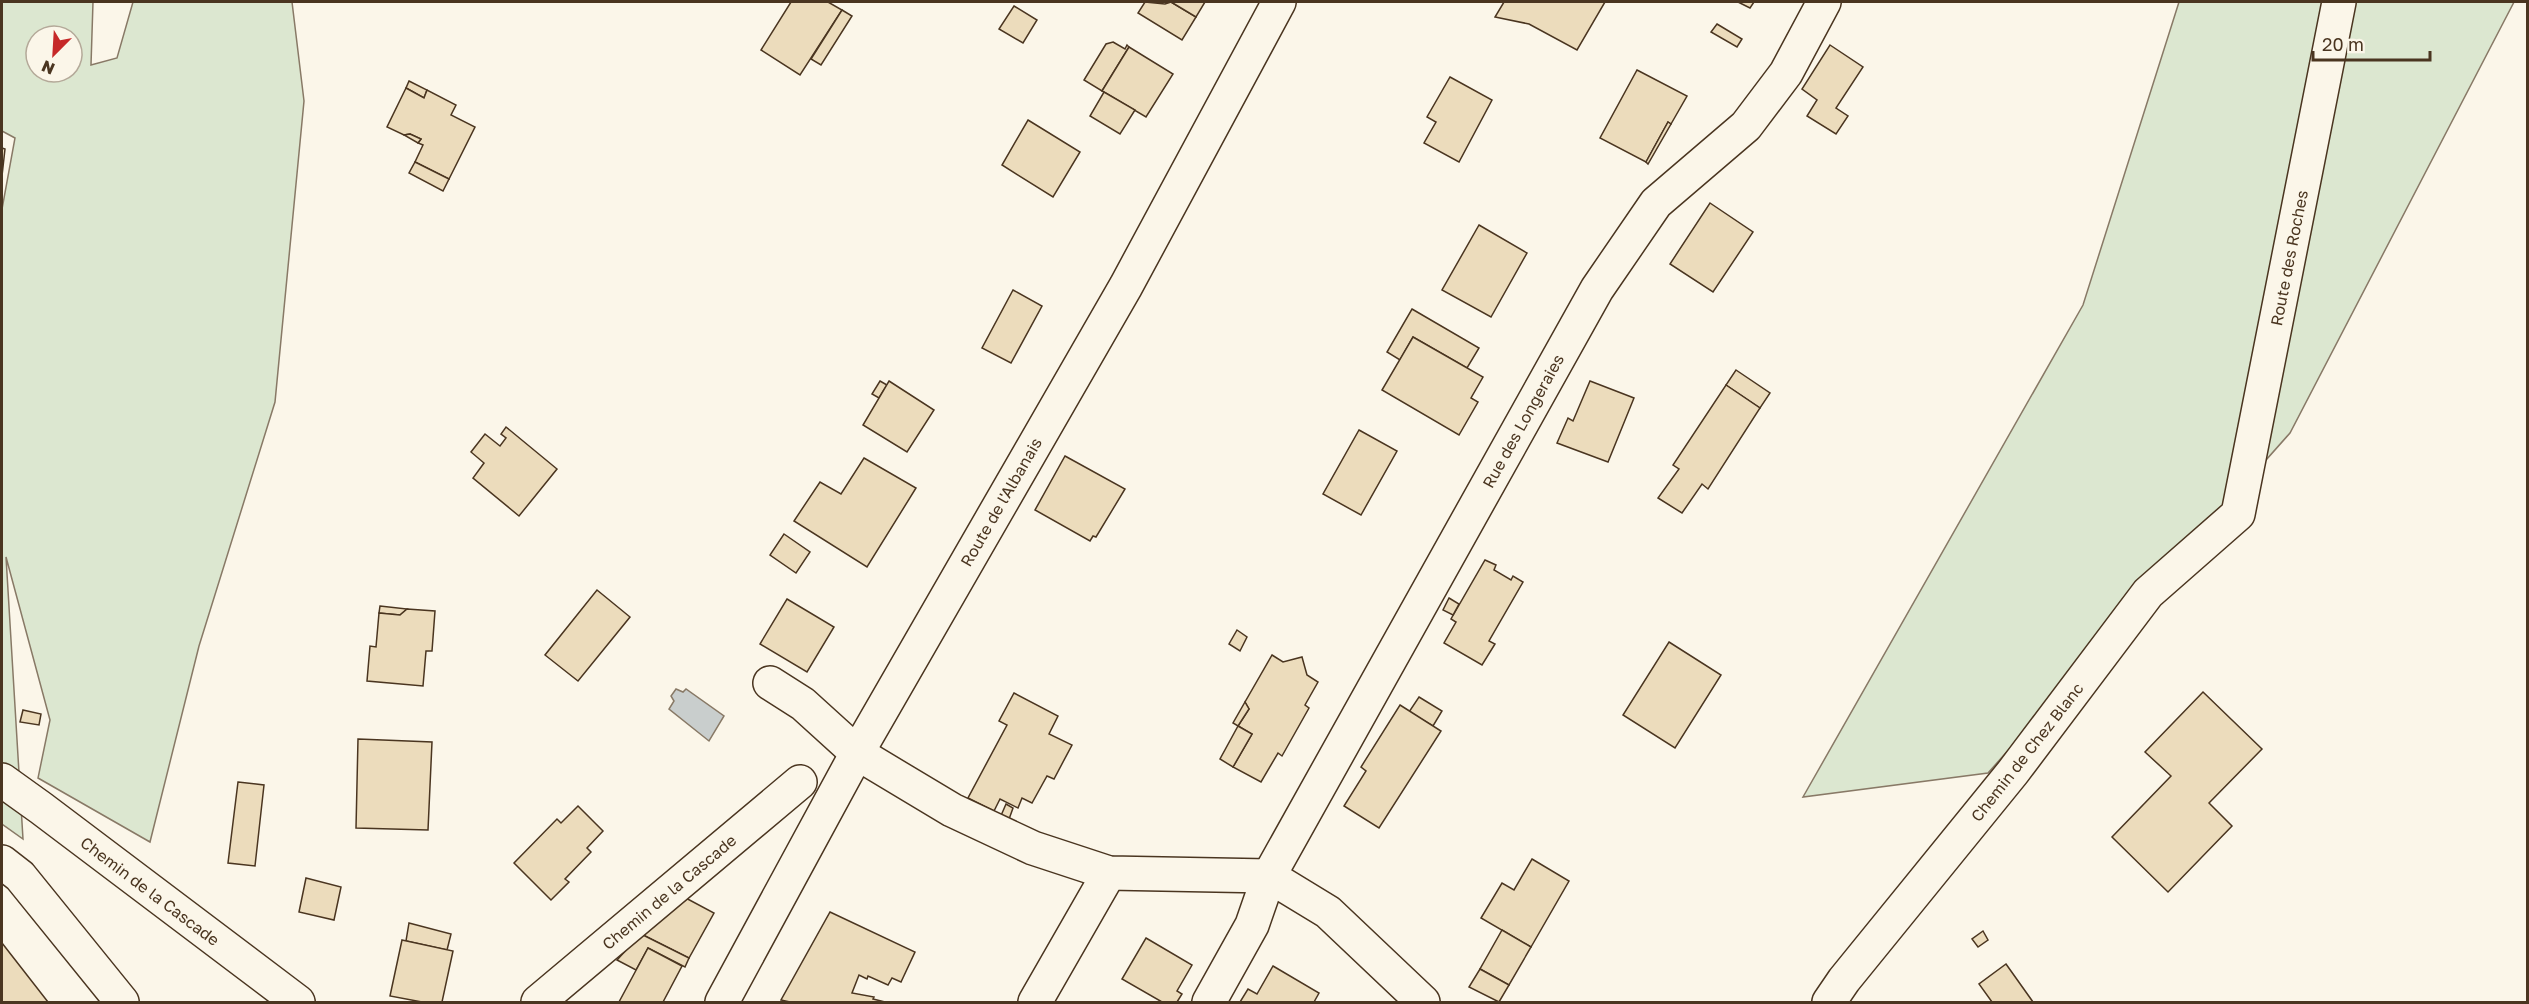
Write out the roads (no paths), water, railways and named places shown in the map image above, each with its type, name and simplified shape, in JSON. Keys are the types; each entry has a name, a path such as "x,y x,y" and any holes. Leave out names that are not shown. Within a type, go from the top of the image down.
{"street":[{"name":"Route de l'Albanais","path":"722,1002 857,753 1125,286 1280,2"},
{"name":"Rue des Longeraies","path":"1209,1002 1252,925 1269,876 1597,289 1656,203 1746,126 1786,73 1824,2"},
{"name":"Route des Roches","path":"2238,514 2339,2"},
{"name":"Chemin de Chez Blanc","path":"1829,1002 1844,980 2013,772 2148,593 2238,514"},
{"path":"770,682 803,704 857,753 962,815 1033,848 1109,873 1269,876 1328,912 1423,1002"},
{"name":"Chemin de la Cascade","path":"2,780 298,1002"},
{"name":"Chemin de la Cascade","path":"538,1002 800,782"},
{"path":"2,862 20,876 122,1002"},
{"path":"1035,1002 1109,873"}]}
